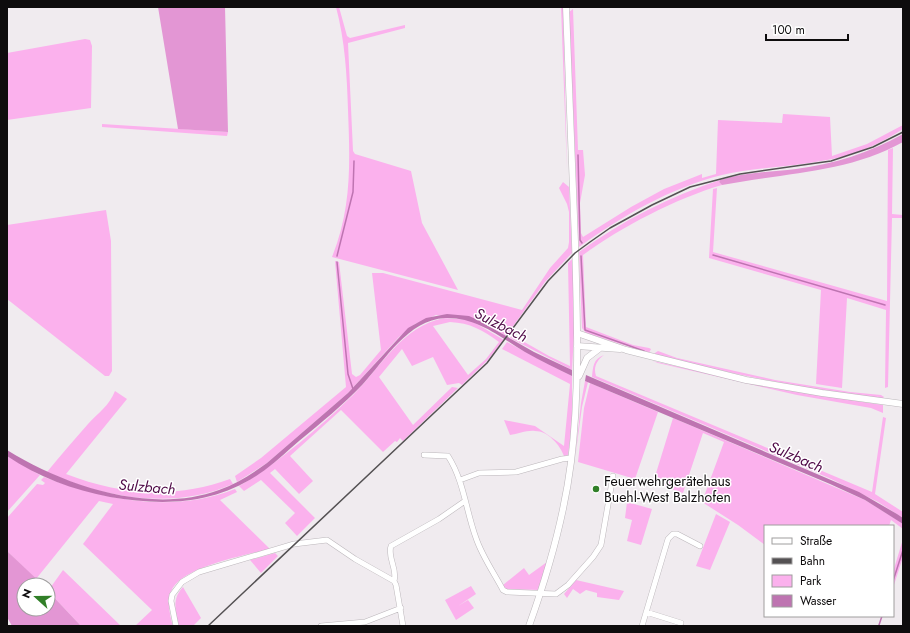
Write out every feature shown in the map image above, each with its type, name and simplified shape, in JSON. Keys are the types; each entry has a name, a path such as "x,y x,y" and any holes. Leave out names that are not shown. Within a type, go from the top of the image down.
{"street":[{"path":"529,626 540,593 562,512 574,434 579,369 566,7"},
{"path":"577,333 626,350 746,380 822,394 903,404"},
{"path":"577,346 626,350"},
{"path":"579,369 587,358 600,348"},
{"path":"424,454 448,456 460,480 476,539 503,590 507,592 552,594 561,592 598,551 604,534 613,476"},
{"path":"460,480 479,473 516,472 562,459 571,458"},
{"path":"403,626 401,608 394,581 396,577 390,552 391,546 439,519 465,501"},
{"path":"642,626 662,556 670,536 677,534 700,546"},
{"path":"176,626 171,601 172,596 178,586 190,576 218,566 294,544 327,540 355,559 394,581"},
{"path":"321,626 365,622 401,608"},
{"path":"646,612 681,623"}],"green space":[{"path":"336,7 339,7 347,36 350,38 405,25 405,28 348,43 353,151 355,154 411,171 422,223 458,290 332,257 339,238 343,220 349,166 346,71 342,33"},
{"path":"561,7 563,7 567,170"},
{"path":"573,9 578,150 583,150 585,175 580,203 581,233 583,237 631,207 664,189 702,174 702,178 716,174 718,120 782,123 783,114 830,117 832,156 867,144 903,125 903,129 876,144 837,158 735,172 684,187 629,214 579,247 569,12"},
{"path":"85,39 90,40 92,46 91,108 7,120 7,53"},
{"path":"102,124 228,132 227,136 102,127"},
{"path":"893,148 892,214 903,215 903,218 892,218 888,387 885,388 886,310 847,298 842,388 816,384 821,290 709,258 713,189 717,188 713,252 887,301 888,150"},
{"path":"720,180 719,182 722,185 687,197 650,214 614,234 583,255 586,327 633,345 649,348 651,349 649,353 586,333 582,328 579,252 612,230 647,210 701,186"},
{"path":"563,182 569,187 572,253 545,282 506,336 478,320 436,315 415,324 399,337 348,393 267,463 237,482 235,476 261,458 346,387 335,261 339,262 352,374 356,377 360,375 381,350 372,273 383,273 522,310 550,268 568,248 569,212 567,204 559,188"},
{"path":"106,210 111,241 112,371 109,376 105,376 7,299 7,225"},
{"path":"573,258 574,334 572,370 510,338 512,335 570,366 568,263"},
{"path":"444,318 470,320 504,340 487,361 462,385 459,383 447,385 433,357 412,366 402,349 379,377 413,425 452,387 458,388 403,441 400,438 383,452 341,410 290,456 313,481 299,494 275,469 270,473 315,518 297,536 285,523 295,513 261,480 244,491 239,486 268,467 313,432 353,395 404,338 429,322","holes":["450,322 476,328 499,342 486,359 468,375 433,326"]},
{"path":"507,342 572,376 572,425 568,455 564,456 560,447 553,439 544,433 529,431 510,435 504,420 535,426 564,446 570,384 502,349"},
{"path":"658,351 677,358 775,380 850,392 881,395 884,397 882,399 854,395 740,375 655,355"},
{"path":"604,355 596,364 596,376 872,492 883,417 886,418 875,494 903,512 903,518 878,502 829,478 592,377 593,367 596,361"},
{"path":"653,361 773,388 883,405 883,413 871,408 797,395"},
{"path":"585,381 588,382 582,407 575,459 581,403"},
{"path":"590,383 658,412 635,479 578,462 584,408"},
{"path":"115,391 127,399 66,474 107,486 148,492 189,490 230,479 233,484 210,492 187,497 164,499 140,498 116,495 92,489 47,472 106,405"},
{"path":"673,418 865,500 902,523 903,529 891,520 889,525 764,525 764,544 738,525 702,502 724,442 703,433 683,493 653,483"},
{"path":"7,456 40,475 7,512"},
{"path":"44,477 91,492 139,501 187,501 211,497 235,489 237,492 220,500 270,549 215,563 200,569 177,583 171,592 169,601 173,626 135,626 152,610 83,544 113,504 99,501 38,577 34,577 7,551 7,518 37,484 43,485 45,483 41,480"},
{"path":"627,502 652,509 641,545 627,541 632,520 625,518"},
{"path":"716,514 730,522 710,570 696,566"},
{"path":"903,539 903,557 894,585 894,569"},
{"path":"275,553 278,556 261,573 250,560"},
{"path":"547,562 539,590 505,589 503,585 524,568 529,575"},
{"path":"63,570 121,626 81,626 56,599 56,580"},
{"path":"576,580 624,591 619,600 597,597 597,593 586,590 580,594 573,589 567,598 564,594"},
{"path":"471,586 476,594 458,606 468,600 474,608 456,620 445,600"},
{"path":"183,587 201,618 193,626 179,626 175,605 177,596"}],"shaded area":[{"path":"158,7 225,7 228,132 178,129"},
{"path":"903,134 903,142 882,152 838,166 815,171 722,185 719,182 720,180 739,175 796,169 838,161 877,147"},
{"path":"7,551 35,577 16,577 16,617 56,617 56,599 81,626 12,626 7,617"}],"water":[{"path":"447,314 469,316 478,320 534,352 572,370 572,376 525,352 478,324 445,318 432,320 409,333 398,343 363,384 324,421 259,474 224,492 206,497 168,502 149,502 110,497 83,491 56,482 19,464 7,456 7,450 55,475 82,485 109,493 137,498 165,499 193,497 219,490 232,485 267,463 348,393 408,328 426,318"},
{"path":"586,375 859,492 903,518 903,524 865,500 830,484 585,381"}],"waterway":[{"path":"578,155 580,240 582,243"},
{"path":"337,256 353,192 354,161"},
{"path":"713,255 885,305"},
{"path":"581,256 585,330 644,351"},
{"path":"337,262 348,374 353,389"},
{"path":"894,578 903,550"},
{"path":"879,625 882,617"}],"railway":[{"path":"208,626 487,363 548,281 575,253 590,242 610,228 652,205 690,187 740,174 831,161 873,147 903,132"}],"place":[{"name":"Feuerwehrgerätehaus Buehl-West Balzhofen","path":"596,489"}],"water label":[{"name":"Sulzbach","path":"501,325"},
{"name":"Sulzbach","path":"796,457"},
{"name":"Sulzbach","path":"147,487"}]}
